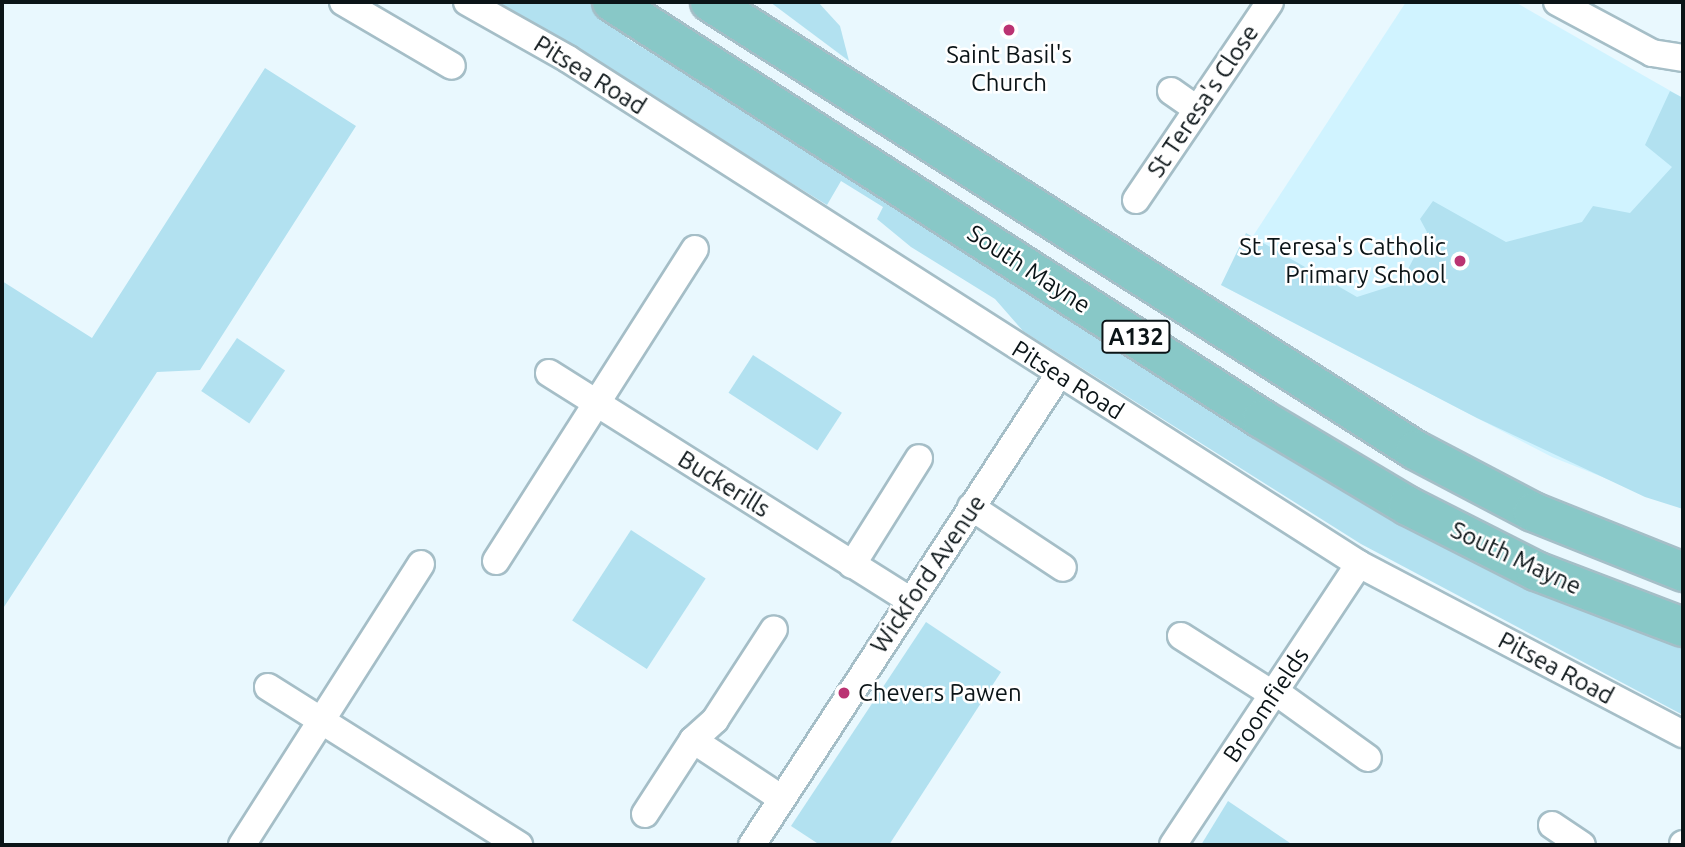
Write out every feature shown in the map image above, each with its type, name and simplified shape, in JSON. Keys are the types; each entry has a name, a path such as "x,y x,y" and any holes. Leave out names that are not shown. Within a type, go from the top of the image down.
{"main road":[{"name":"South Mayne","path":"612,2 1374,486 1536,571 1683,627"},
{"name":"South Mayne","path":"710,2 1415,450 1533,512 1683,572"}],"street":[{"path":"343,2 373,10 452,66"},
{"name":"Pitsea Road","path":"467,2 568,59 1359,564 1683,734"},
{"name":"St Teresa's Close","path":"1136,200 1270,2"},
{"path":"1557,2 1652,53 1683,58"},
{"path":"1171,91 1197,109"},
{"path":"496,561 695,249"},
{"name":"Buckerills","path":"549,373 910,600"},
{"name":"Wickford Avenue","path":"752,845 1059,374"},
{"path":"852,565 919,458"},
{"path":"971,507 1063,568"},
{"path":"242,845 421,564"},
{"name":"Broomfields","path":"1173,845 1359,564"},
{"path":"645,814 693,740 715,720 774,629"},
{"path":"1181,636 1275,693 1368,758"},
{"path":"268,687 519,845"},
{"path":"693,740 781,798"},
{"path":"1552,825 1582,845"}],"shaded area":[{"path":"498,2 590,2 614,16 627,38 658,57 678,57 855,169 1683,641 1683,715 1361,544 1023,331 995,299 911,247 877,219 883,207 841,181 827,205"},
{"path":"770,2 818,2 840,26 849,61"},
{"name":"St Teresa's Catholic Primary School","path":"1406,2 1515,2 1683,98 1683,509 1552,457 1221,285"},
{"path":"265,68 356,126 200,370 157,372 2,610 2,281 92,338"},
{"path":"1670,91 1683,98 1683,509 1645,497 1477,418 1221,285 1246,233 1357,297 1401,283 1427,232 1420,219 1433,201 1506,242 1582,222 1593,206 1630,213 1672,167 1645,145"},
{"path":"237,338 285,370 249,423 201,391"},
{"path":"753,355 842,413 817,450 728,393"},
{"path":"631,530 706,578 647,669 572,621"},
{"path":"926,622 1001,672 889,845 820,845 791,826"},
{"path":"1228,801 1293,845 1201,845"}],"place":[{"name":"Saint Basil's Church","path":"1009,30"},
{"name":"St Teresa's Catholic Primary School","path":"1460,261"},
{"name":"Chevers Pawen","path":"844,693"}]}
